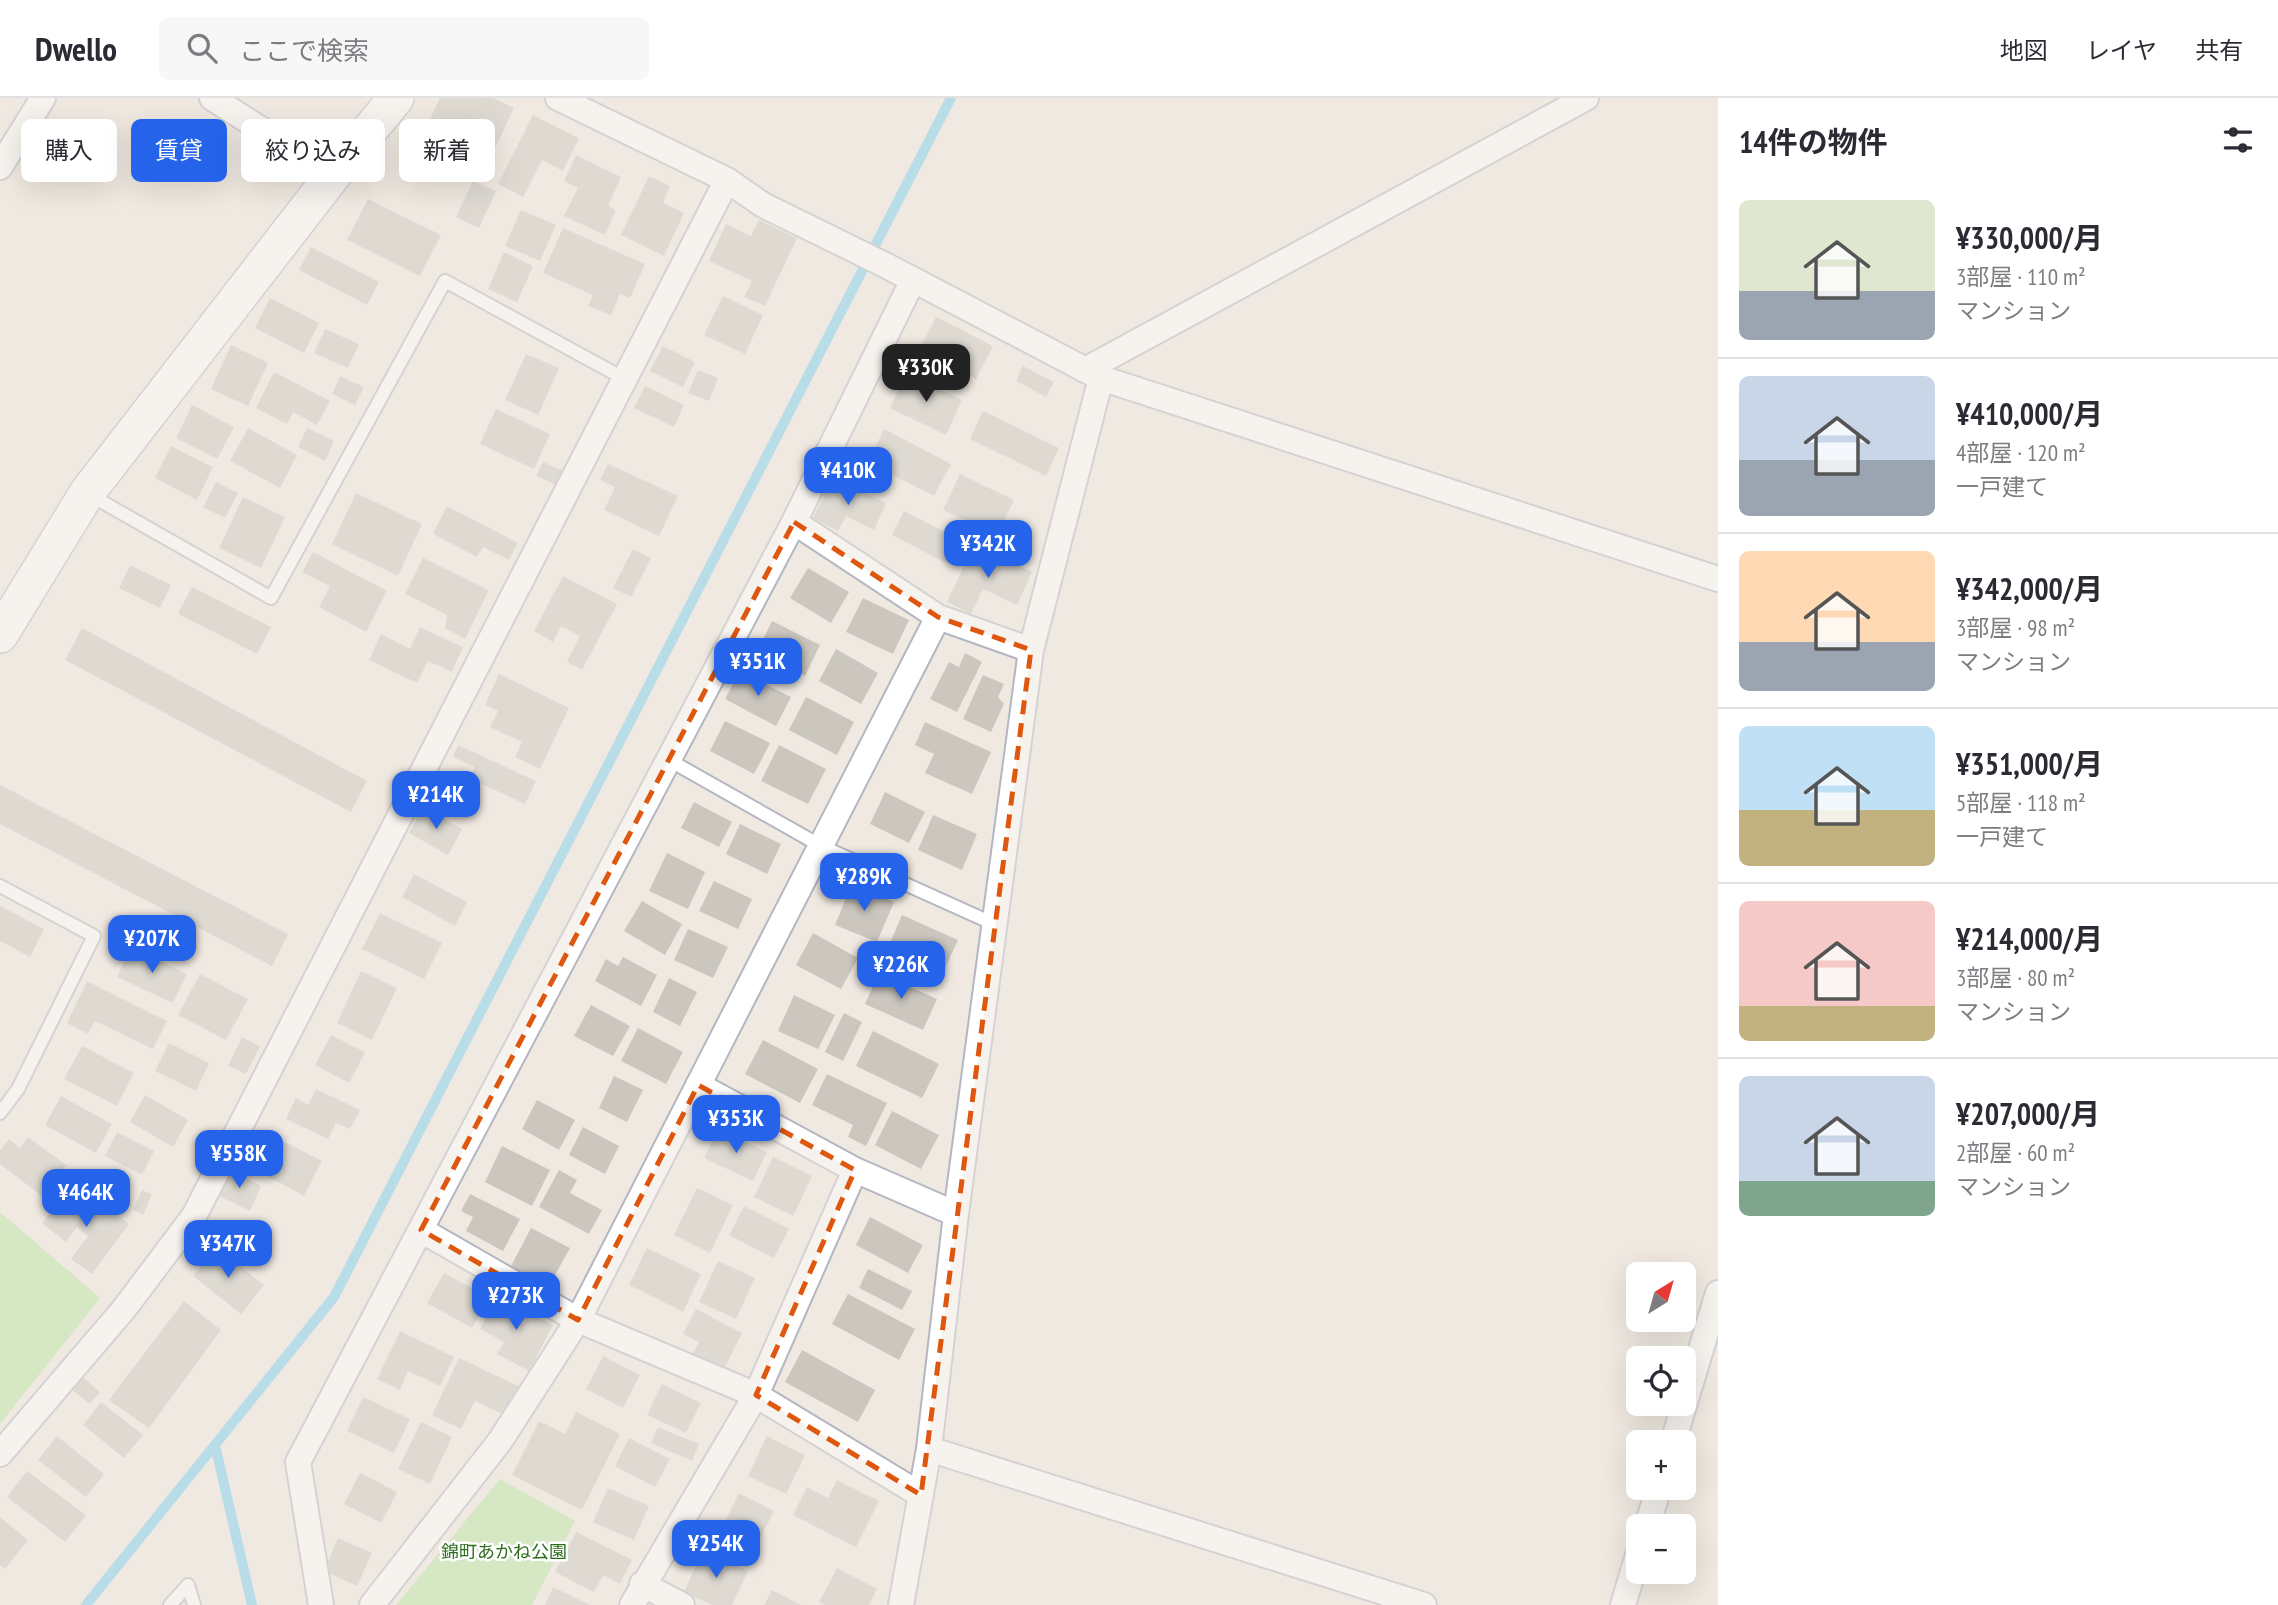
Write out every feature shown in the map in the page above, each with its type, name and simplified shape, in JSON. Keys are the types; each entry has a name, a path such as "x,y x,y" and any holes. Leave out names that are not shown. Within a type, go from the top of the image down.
{"street":[{"path":"0,167 43,98"},
{"path":"212,98 245,119"},
{"path":"379,119 396,98"},
{"path":"558,98 727,180 763,205 885,265 1093,374 1718,579"},
{"path":"901,1605 929,1450 956,1214 1031,650 1093,374 1586,98"},
{"path":"0,1454 124,1309 194,1216 727,180"},
{"path":"0,635 87,493 327,182"},
{"path":"321,1605 299,1462 794,522 914,280"},
{"path":"794,522 938,617 1031,650"},
{"path":"372,1605 500,1441 579,1320 938,617"},
{"path":"698,1086 855,1170 956,1214"},
{"path":"682,1605 637,1595 756,1395 855,1170"},
{"path":"421,1230 579,1320 756,1395 921,1494"},
{"path":"1676,1430 1718,1293"},
{"path":"929,1450 1424,1605"},
{"path":"1623,1605 1629,1584"}],"lane":[{"path":"87,493 271,598 445,281 625,379"},
{"path":"669,760 821,846 994,924"},
{"path":"0,886 94,936 18,1089 0,1113"},
{"path":"170,1605 188,1585 194,1605"}],"highlighted area":[{"path":"794,522 938,617 1031,650 921,1495 756,1395 855,1170 698,1085 578,1320 421,1230"}],"green space":[{"path":"0,1212 100,1298 0,1424"},
{"name":"錦町あかね公園","path":"500,1479 575,1521 532,1605 396,1605"}],"building":[{"path":"440,98 493,98 514,108 495,148 495,119 430,119"},
{"path":"533,115 579,138 563,171 542,160 523,197 498,184"},
{"path":"576,155 621,177 608,206 616,210 605,235 564,216 578,188 564,181"},
{"path":"649,176 670,186 663,203 684,213 664,256 621,235"},
{"path":"473,182 496,191 479,228 456,217"},
{"path":"368,199 441,235 420,276 347,240"},
{"path":"521,210 556,225 540,261 505,246"},
{"path":"759,220 797,238 765,306 744,297 752,281 709,261 726,224 751,236"},
{"path":"563,228 645,264 630,298 620,294 611,315 588,306 593,295 543,273"},
{"path":"311,247 379,282 367,305 299,270"},
{"path":"504,252 533,266 517,302 488,289"},
{"path":"723,296 763,315 745,354 704,335"},
{"path":"270,298 319,323 304,353 255,328"},
{"path":"936,317 993,346 976,379 919,350"},
{"path":"325,329 359,344 348,368 314,353"},
{"path":"231,345 268,363 248,406 211,389"},
{"path":"663,346 695,362 683,387 650,371"},
{"path":"526,354 559,368 538,415 505,400"},
{"path":"1023,366 1054,382 1046,397 1016,381"},
{"path":"698,370 718,378 709,401 688,393"},
{"path":"274,372 330,401 317,425 293,412 287,424 256,408"},
{"path":"906,373 962,400 946,435 890,408"},
{"path":"340,376 364,387 355,405 332,394"},
{"path":"645,386 684,405 674,427 634,408"},
{"path":"192,405 234,427 217,459 176,438"},
{"path":"496,409 550,434 534,469 480,444"},
{"path":"983,411 1059,448 1046,476 970,439"},
{"path":"248,428 297,455 280,488 230,461"},
{"path":"307,428 334,441 325,461 298,447"},
{"path":"884,429 951,464 934,496 868,462"},
{"path":"171,446 213,467 197,500 155,478"},
{"path":"543,462 563,471 556,485 536,476"},
{"path":"608,464 678,496 659,536 604,510 615,487 600,480"},
{"path":"960,474 1014,500 997,535 943,510"},
{"path":"833,478 886,503 874,530 846,516 838,531 813,518"},
{"path":"216,482 238,493 225,518 203,507"},
{"path":"356,493 422,524 398,576 332,544"},
{"path":"243,497 285,517 261,568 219,548"},
{"path":"447,506 518,543 509,560 483,547 477,557 433,534"},
{"path":"904,511 960,540 948,564 892,535"},
{"path":"974,545 1032,572 1017,605 983,589 971,614 947,602"},
{"path":"633,549 651,558 631,597 613,588"},
{"path":"313,552 387,591 366,632 319,607 330,586 302,572"},
{"path":"423,558 489,590 465,639 445,628 447,615 405,594"},
{"path":"130,565 171,585 160,608 119,588"},
{"path":"808,568 849,592 831,623 790,598"},
{"path":"563,576 617,604 582,670 567,662 580,636 561,626 553,642 534,631"},
{"path":"192,587 271,627 257,654 178,614"},
{"path":"863,598 909,620 893,654 846,632"},
{"path":"772,621 820,645 805,676 757,652"},
{"path":"420,627 463,647 452,672 428,661 417,683 369,660 381,634 410,649"},
{"path":"82,628 367,781 351,812 65,660"},
{"path":"836,649 878,673 861,704 819,681"},
{"path":"965,653 982,662 957,712 930,699 949,662 959,667"},
{"path":"740,671 791,697 776,726 725,699"},
{"path":"499,674 569,708 540,769 515,757 522,742 490,727 498,711 485,705"},
{"path":"983,675 1004,684 998,697 1004,704 991,732 963,719"},
{"path":"806,697 854,722 837,755 789,730"},
{"path":"725,721 770,743 754,774 710,751"},
{"path":"925,722 991,752 972,794 925,773 934,754 915,745"},
{"path":"458,745 536,781 525,804 469,778 475,767 453,757"},
{"path":"779,745 826,769 808,804 761,781"},
{"path":"0,785 288,934 272,966 0,824"},
{"path":"885,792 925,812 909,843 870,824"},
{"path":"694,802 732,822 719,847 681,828"},
{"path":"423,807 462,829 448,855 409,833"},
{"path":"933,815 977,834 962,870 918,850"},
{"path":"740,824 781,844 767,874 726,854"},
{"path":"667,853 705,872 688,909 649,891"},
{"path":"414,874 467,902 455,926 402,897"},
{"path":"714,881 752,899 738,929 699,911"},
{"path":"852,884 894,902 877,942 835,925"},
{"path":"642,901 682,924 665,955 624,931"},
{"path":"0,906 44,929 30,957 0,941"},
{"path":"380,913 442,943 424,979 362,949"},
{"path":"902,915 958,940 944,970 889,945"},
{"path":"688,929 728,947 713,978 674,960"},
{"path":"813,933 858,958 841,989 796,965"},
{"path":"131,947 187,974 173,1003 117,977"},
{"path":"623,957 657,975 641,1006 595,981 606,959 618,966"},
{"path":"361,971 397,988 372,1040 337,1023"},
{"path":"879,973 937,999 923,1030 865,1004"},
{"path":"200,974 248,999 226,1040 178,1015"},
{"path":"669,978 697,992 680,1026 653,1012"},
{"path":"87,981 167,1021 153,1049 95,1021 88,1034 67,1023"},
{"path":"794,995 835,1015 818,1049 778,1031"},
{"path":"591,1005 630,1026 613,1056 574,1036"},
{"path":"844,1013 862,1022 843,1061 825,1052"},
{"path":"638,1028 683,1052 666,1084 621,1061"},
{"path":"873,1031 939,1064 922,1098 856,1066"},
{"path":"331,1035 365,1052 349,1083 315,1065"},
{"path":"242,1037 260,1046 246,1074 228,1066"},
{"path":"763,1040 818,1069 800,1103 745,1074"},
{"path":"169,1043 209,1063 196,1091 155,1071"},
{"path":"82,1046 134,1073 117,1106 64,1079"},
{"path":"827,1074 887,1103 866,1146 848,1137 853,1125 812,1105"},
{"path":"614,1076 643,1090 627,1122 599,1108"},
{"path":"316,1089 360,1110 350,1129 336,1123 328,1139 286,1119 296,1098 308,1105"},
{"path":"145,1095 188,1120 173,1147 130,1122"},
{"path":"61,1096 112,1124 96,1153 45,1125"},
{"path":"537,1100 575,1120 559,1150 522,1129"},
{"path":"892,1111 939,1135 921,1169 875,1145"},
{"path":"583,1127 619,1146 605,1174 569,1155"},
{"path":"718,1129 767,1152 753,1181 704,1158"},
{"path":"117,1132 154,1151 142,1175 105,1156"},
{"path":"271,1135 322,1161 304,1196 254,1169"},
{"path":"28,1137 66,1165 42,1196 0,1164 0,1151 9,1139 20,1148"},
{"path":"502,1146 550,1170 532,1206 485,1182"},
{"path":"773,1157 812,1176 793,1216 754,1197"},
{"path":"228,1170 261,1186 250,1211 217,1195"},
{"path":"559,1170 577,1180 570,1193 602,1210 589,1234 539,1207"},
{"path":"697,1188 733,1205 710,1253 674,1235"},
{"path":"69,1189 97,1211 102,1204 129,1224 92,1274 71,1259 88,1236 77,1227 66,1242 42,1223"},
{"path":"142,1190 152,1194 143,1215 133,1210"},
{"path":"470,1194 520,1219 503,1251 466,1231 473,1217 461,1211"},
{"path":"744,1206 789,1229 774,1258 729,1235"},
{"path":"870,1217 923,1245 908,1273 856,1245"},
{"path":"531,1228 570,1248 549,1286 511,1266"},
{"path":"216,1247 264,1285 241,1314 193,1276"},
{"path":"647,1248 701,1274 683,1312 629,1285"},
{"path":"718,1261 755,1278 736,1319 699,1302"},
{"path":"868,1269 912,1291 902,1310 859,1288"},
{"path":"444,1273 489,1297 472,1328 427,1303"},
{"path":"848,1294 915,1329 899,1360 832,1324"},
{"path":"497,1296 553,1325 529,1371 497,1354 504,1342 480,1329"},
{"path":"184,1301 221,1330 149,1428 109,1400"},
{"path":"696,1309 742,1333 723,1371 692,1355 699,1342 683,1334"},
{"path":"400,1331 454,1357 440,1386 408,1371 400,1390 377,1379"},
{"path":"802,1350 875,1390 858,1422 785,1382"},
{"path":"603,1356 640,1375 623,1408 586,1389"},
{"path":"459,1358 520,1387 507,1416 475,1401 461,1429 432,1415"},
{"path":"80,1375 100,1392 90,1404 70,1388"},
{"path":"662,1384 701,1403 686,1433 647,1415"},
{"path":"363,1397 410,1419 394,1453 347,1431"},
{"path":"101,1402 143,1435 124,1458 83,1425"},
{"path":"576,1412 620,1434 582,1510 512,1475 539,1421 565,1434"},
{"path":"421,1422 452,1437 430,1484 398,1469"},
{"path":"658,1427 699,1444 692,1461 651,1443"},
{"path":"57,1436 104,1474 86,1497 38,1460"},
{"path":"767,1436 805,1455 786,1494 748,1476"},
{"path":"629,1438 670,1459 655,1487 615,1466"},
{"path":"27,1471 86,1515 65,1542 7,1497"},
{"path":"360,1473 397,1492 381,1523 344,1504"},
{"path":"837,1480 879,1501 856,1547 793,1515 807,1487 828,1498"},
{"path":"608,1488 649,1506 634,1540 593,1522"},
{"path":"739,1493 774,1511 755,1549 720,1531"},
{"path":"0,1517 28,1540 5,1569 0,1565"},
{"path":"576,1532 632,1560 620,1584 603,1575 594,1592 555,1572"},
{"path":"338,1538 372,1553 357,1586 324,1571"},
{"path":"703,1550 748,1571 732,1605 712,1605 684,1592"},
{"path":"837,1568 877,1589 869,1605 825,1605 819,1602"},
{"path":"553,1587 590,1605 545,1605"},
{"path":"772,1590 801,1605 764,1605"}],"waterway":[{"path":"86,1605 334,1297 951,98"},
{"path":"215,1445 252,1605"}]}
